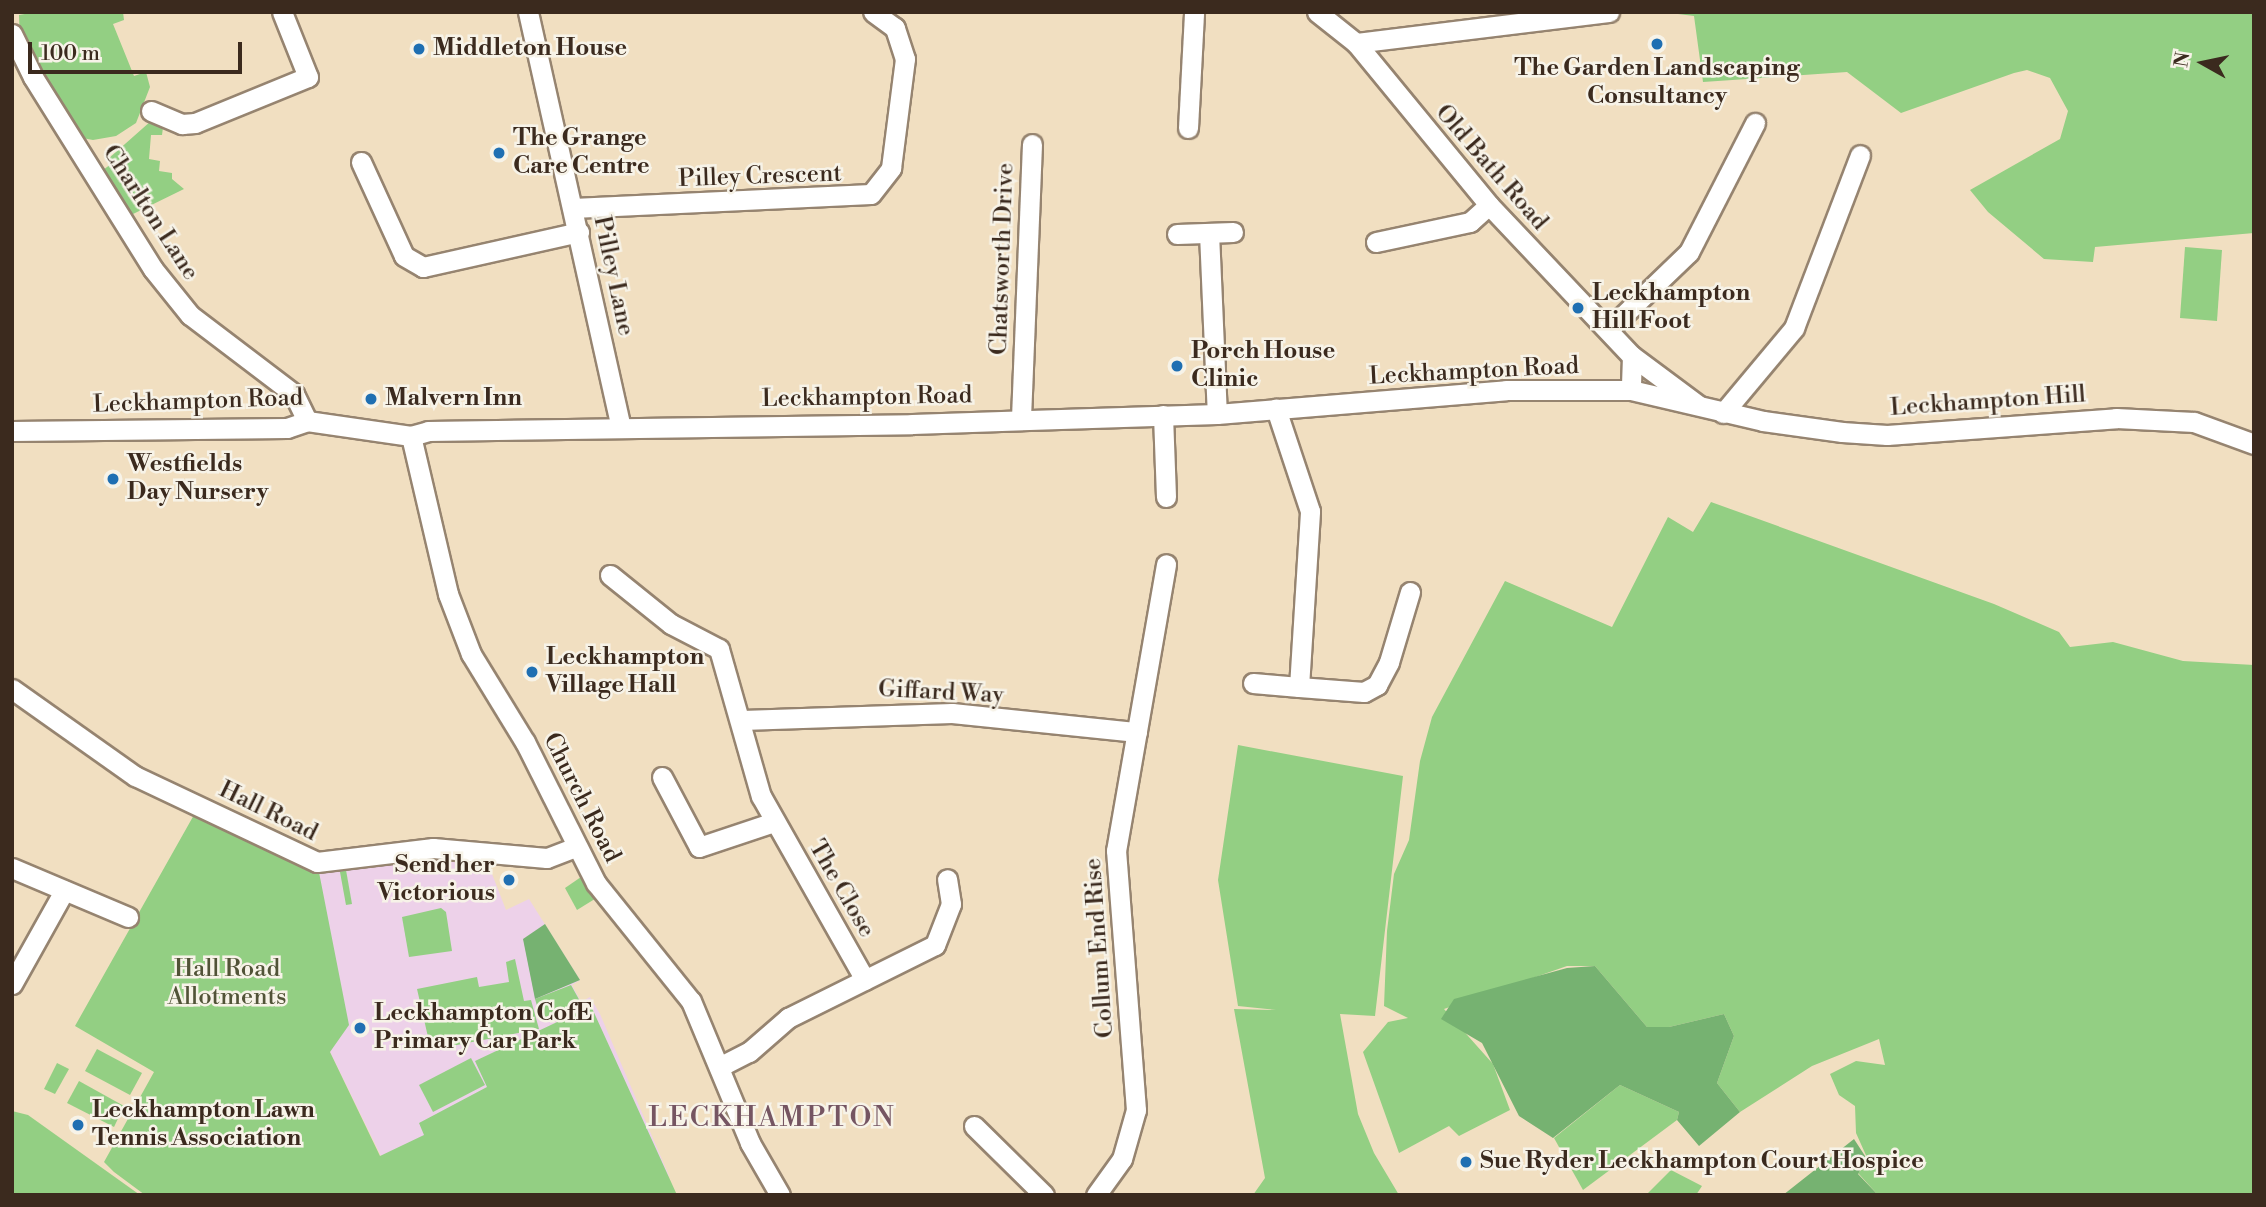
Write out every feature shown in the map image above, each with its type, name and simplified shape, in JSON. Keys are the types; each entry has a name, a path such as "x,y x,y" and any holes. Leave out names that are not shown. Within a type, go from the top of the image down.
{"street":[{"path":"151,111 182,124 195,123 308,77 282,12"},
{"name":"Pilley Lane","path":"528,12 621,427"},
{"name":"Pilley Crescent","path":"573,208 871,194 891,168 905,59 895,28 873,12"},
{"path":"1188,128 1194,12"},
{"name":"Old Bath Road","path":"1317,12 1356,43 1489,205 1632,356 1700,407"},
{"path":"1356,43 1493,19 1609,12"},
{"name":"Charlton Lane","path":"12,34 33,77 153,269 190,315 294,394 307,421"},
{"path":"1608,330 1689,252 1755,123"},
{"name":"Chatsworth Drive","path":"1021,418 1032,144"},
{"path":"1723,413 1794,328 1860,155"},
{"path":"361,162 404,256 423,267 579,232"},
{"path":"1376,242 1470,222 1489,205"},
{"path":"1177,234 1233,232"},
{"path":"1209,233 1217,414"},
{"path":"1632,356 1632,390"},
{"name":"Leckhampton Road","path":"12,431 287,428 307,421 411,436 428,431 912,424 1021,418 1217,414 1506,390 1632,390 1723,413"},
{"path":"1276,409 1310,511 1299,687"},
{"name":"Leckhampton Hill","path":"1723,413 1802,428 1887,435 2116,418 2175,420 2213,427 2254,444"},
{"path":"1163,415 1166,497"},
{"name":"Church Road","path":"411,436 440,566 461,630 526,742 575,847 596,883 691,1002 750,1143 780,1195"},
{"name":"Collum End Rise","path":"1096,1195 1128,1148 1136,1110 1116,852 1166,564"},
{"name":"The Close","path":"610,575 671,624 719,649 742,719 750,764 774,822 865,980"},
{"path":"1253,683 1364,692 1384,673 1410,592"},
{"name":"Hall Road","path":"12,689 135,776 317,862 433,848 547,858 575,847"},
{"name":"Giffard Way","path":"742,719 952,713 1137,732"},
{"path":"662,777 699,847 774,822"},
{"path":"12,868 128,917"},
{"path":"719,1067 749,1052 788,1018 935,944 951,904 947,879"},
{"path":"12,984 64,891"},
{"path":"974,1126 1044,1195"}],"shaded area":[{"path":"421,855 487,861 506,910 529,899 580,980 572,985 581,1002 590,997 600,1014 669,1176 630,1195 400,1195 330,1052 318,871"}],"green space":[{"path":"36,12 123,12 124,20 113,24 134,76 146,72 150,87 136,123 116,136 93,140 77,137 20,44 19,15"},
{"path":"1662,12 2254,12 2254,233 2095,247 2093,262 2044,259 1988,212 1970,190 2060,139 2068,111 2050,78 2027,70 2014,73 1901,113 1847,72 1703,82 1694,16"},
{"path":"164,120 162,135 151,135 149,159 160,161 159,171 172,173 172,179 184,189 131,215 103,170 111,164 108,159 151,121"},
{"path":"2185,247 2222,250 2217,321 2180,318"},
{"path":"1711,502 1994,604 2059,632 2070,647 2113,642 2183,661 2254,665 2254,1195 1878,1195 1858,1173 1869,1162 1856,1133 1855,1106 1839,1095 1830,1074 1856,1061 1885,1065 1879,1039 1812,1066 1740,1112 1717,1083 1734,1036 1724,1014 1669,1027 1647,1027 1595,966 1567,966 1444,1009 1493,1064 1510,1110 1459,1136 1449,1126 1399,1153 1363,1052 1388,1022 1408,1018 1384,1006 1387,931 1394,874 1409,840 1420,761 1432,717 1505,581 1612,627 1668,517 1693,532"},
{"path":"1238,745 1403,776 1375,1016 1340,1014 1358,1114 1374,1153 1399,1195 1253,1195 1265,1178 1234,1009 1276,1010 1238,1006 1218,880"},
{"name":"Hall Road Allotments","path":"199,806 317,862 349,1025 330,1052 380,1156 424,1135 419,1123 487,1087 475,1061 591,1006 677,1195 145,1195 114,1172 104,1162 154,1072 75,1026"},
{"path":"346,870 352,904 346,905 340,872"},
{"path":"581,877 598,897 577,910 565,888"},
{"path":"441,908 446,912 452,951 409,957 402,917"},
{"path":"545,924 580,980 535,999 523,939"},
{"path":"515,959 524,1001 531,1000 539,1029 431,1050 417,989 477,977 479,987 509,982 506,962"},
{"path":"1595,966 1647,1027 1669,1027 1724,1014 1734,1036 1717,1083 1740,1112 1699,1146 1677,1120 1679,1112 1620,1085 1553,1138 1519,1116 1482,1043 1441,1019 1454,999 1567,968"},
{"path":"571,985 581,1003 541,1019 535,999"},
{"path":"97,1049 142,1073 130,1095 85,1071"},
{"path":"471,1058 485,1085 433,1112 419,1085"},
{"path":"57,1063 69,1069 55,1094 44,1089"},
{"path":"79,1081 124,1106 114,1127 67,1103"},
{"path":"1620,1085 1679,1112 1677,1120 1583,1190 1554,1138"},
{"path":"12,1111 28,1115 140,1195 12,1195"},
{"path":"1854,1139 1867,1159 1858,1174 1878,1195 1783,1195"},
{"path":"1671,1170 1702,1186 1696,1195 1646,1195"}],"place":[{"name":"The Garden Landscaping Consultancy","path":"1657,44"},
{"name":"Middleton House","path":"419,49"},
{"name":"The Grange Care Centre","path":"499,153"},
{"name":"Leckhampton Hill Foot","path":"1578,308"},
{"name":"Porch House Clinic","path":"1177,366"},
{"name":"Malvern Inn","path":"371,399"},
{"name":"Westfields Day Nursery","path":"113,479"},
{"name":"Leckhampton Village Hall","path":"532,672"},
{"name":"Send her Victorious","path":"509,880"},
{"name":"Leckhampton CofE Primary Car Park","path":"360,1028"},
{"name":"Leckhampton Lawn Tennis Association","path":"78,1125"},
{"name":"Sue Ryder Leckhampton Court Hospice","path":"1466,1162"}],"district":[{"name":"LECKHAMPTON","path":"772,1118"}]}
